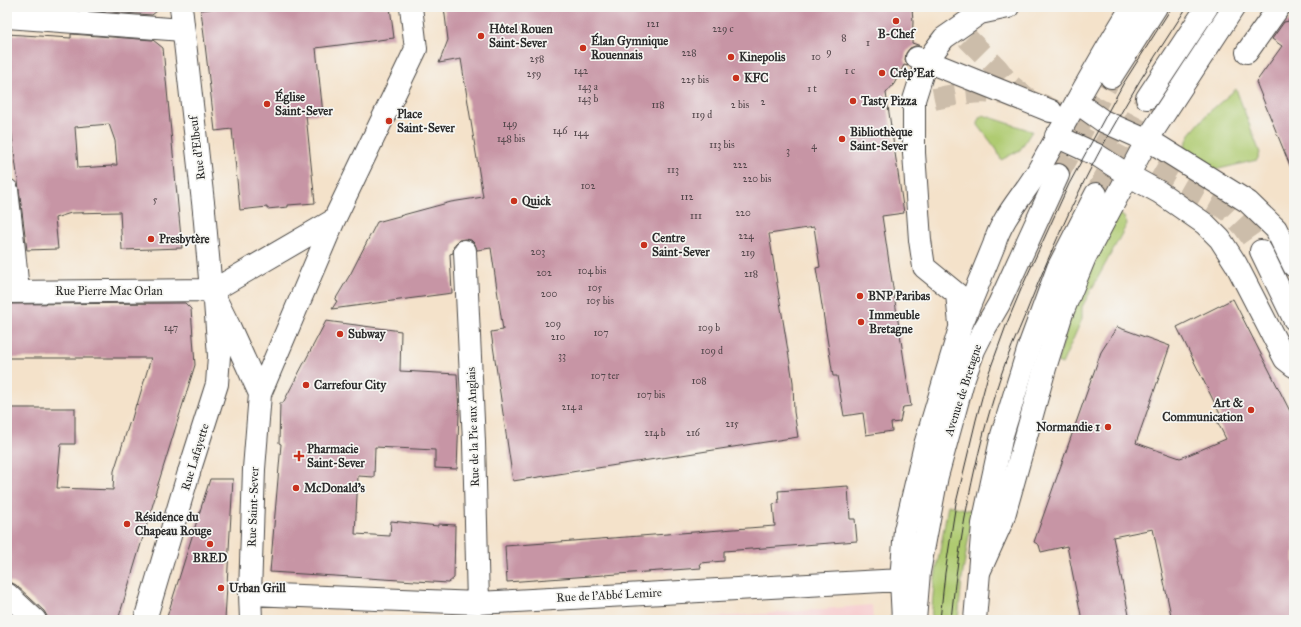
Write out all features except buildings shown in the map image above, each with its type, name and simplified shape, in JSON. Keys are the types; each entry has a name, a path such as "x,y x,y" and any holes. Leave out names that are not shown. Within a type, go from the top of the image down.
{"street":[{"name":"Rue d'Elbeuf","path":"181,7 204,211 211,290"},
{"path":"211,290 224,284 334,220 416,49 410,7"},
{"path":"960,328 957,294 924,267 920,240 914,153 914,100 922,60 944,38 980,13 1008,7"},
{"path":"903,620 901,580 905,530 925,445 960,328 998,232 1038,169 1132,7"},
{"path":"1111,77 1156,7"},
{"path":"1147,98 1207,7"},
{"path":"978,574 1004,519 1045,368 1062,313 1085,257 1147,140 1234,7"},
{"path":"1247,52 1279,7"},
{"path":"7,17 183,30"},
{"path":"922,60 1051,111"},
{"path":"1076,102 1103,120 1147,140 1248,202 1276,228 1294,266"},
{"path":"1056,136 1097,155 1128,175 1159,192 1205,224 1225,246 1236,264 1285,359 1294,366"},
{"name":"Avenue de Bretagne","path":"915,620 918,572 937,476 964,381 974,350 999,304 1058,175"},
{"path":"7,190 14,250 12,292"},
{"path":"975,620 983,524 1002,435 1030,344 1058,268 1096,194"},
{"name":"Rue Saint-Sever","path":"251,620 250,594 254,469 260,394 334,220"},
{"name":"Rue de la Pie aux Anglais","path":"465,251 474,442 478,603"},
{"path":"1262,251 1294,319"},
{"name":"Rue Saint-Sever","path":"211,290 260,394"},
{"name":"Rue Pierre Mac Orlan","path":"12,292 211,290"},
{"name":"Rue Lafayette","path":"145,620 217,384 218,349 215,302 211,290"},
{"name":"Rue de l'Abbé Lemire","path":"250,594 478,603 901,580"},
{"path":"7,594 35,620"}],"shaded area":[{"path":"872,605 873,620 675,620 774,613"}],"green space":[{"path":"1236,89 1260,153 1257,160 1210,171 1182,153 1190,134 1208,113"},
{"path":"983,115 1032,131 1020,150 1001,160 997,150 978,125 979,118"},
{"path":"1117,212 1124,217 1127,224 1082,307 1082,319 1062,364 1057,362 1070,319"},
{"path":"948,505 973,511 962,578 958,620 931,620 934,584"}],"tunnel":[{"path":"967,38 997,68 1010,85 1027,98 1053,110 1229,211 1244,227 1261,251"},
{"path":"1058,175 1111,77"},
{"path":"934,99 969,93 986,92 1004,94"},
{"path":"1096,194 1147,98"}],"tram line":[{"path":"940,620 945,573 956,503 988,375 1007,323 1069,184 1123,84 1172,7"},
{"path":"951,620 958,559 975,468 982,438 1006,362 1048,260 1071,208 1097,156 1147,68 1187,7"}],"place":[{"name":"B-Chef","path":"896,21"},
{"name":"Hôtel Rouen Saint-Sever","path":"481,36"},
{"name":"Élan Gymnique Rouennais","path":"583,48"},
{"name":"Kinepolis","path":"731,57"},
{"name":"Crêp'Eat","path":"882,73"},
{"name":"KFC","path":"736,78"},
{"name":"Tasty Pizza","path":"853,101"},
{"name":"Église Saint-Sever","path":"267,104"},
{"name":"Place Saint-Sever","path":"389,121"},
{"name":"Bibliothèque Saint-Sever","path":"842,139"},
{"name":"Quick","path":"514,201"},
{"name":"Presbytère","path":"151,239"},
{"name":"Centre Saint-Sever","path":"644,245"},
{"name":"BNP Paribas","path":"860,296"},
{"name":"Immeuble Bretagne","path":"861,322"},
{"name":"Subway","path":"340,334"},
{"name":"Carrefour City","path":"306,385"},
{"name":"Art & Communication","path":"1251,410"},
{"name":"Normandie 1","path":"1108,427"},
{"name":"Pharmacie Saint-Sever","path":"299,456"},
{"name":"McDonald's","path":"296,488"},
{"name":"Résidence du Chapeau Rouge","path":"127,524"},
{"name":"BRED","path":"210,544"},
{"name":"Urban Grill","path":"221,588"}]}
